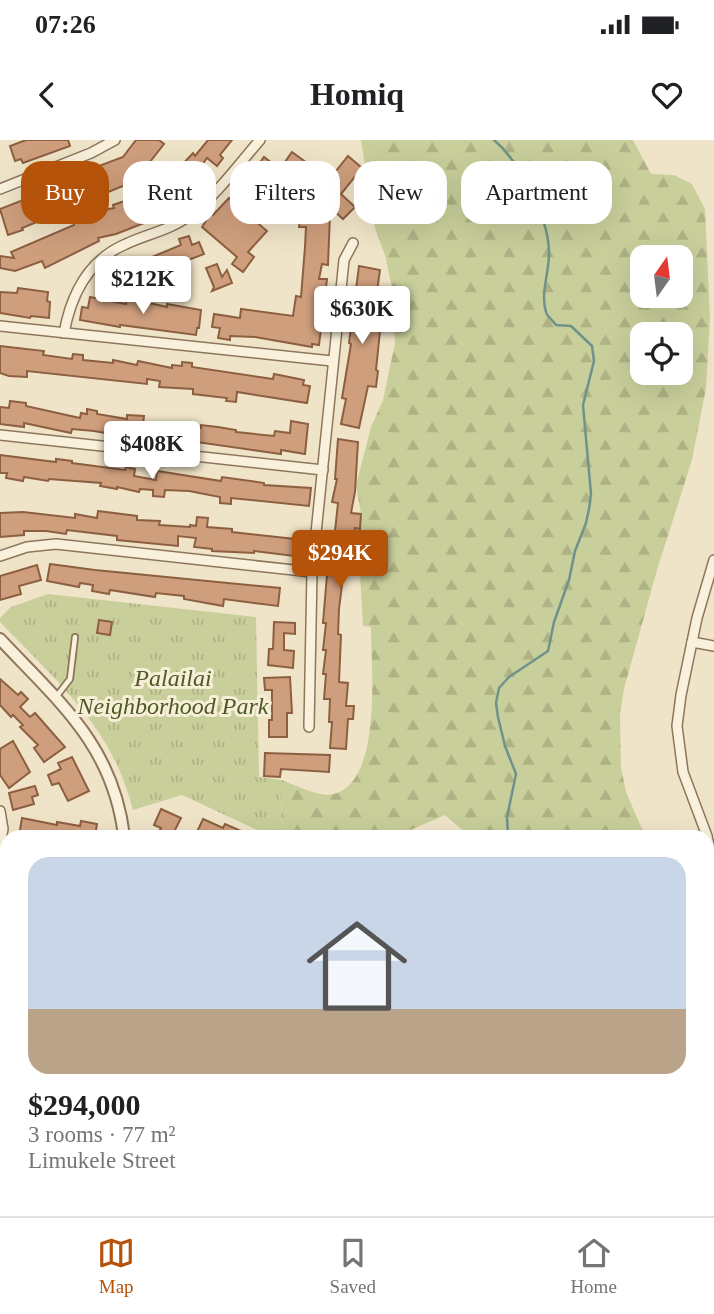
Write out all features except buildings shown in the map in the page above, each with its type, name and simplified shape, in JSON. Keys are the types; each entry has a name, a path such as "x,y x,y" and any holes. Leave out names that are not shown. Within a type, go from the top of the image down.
{"street":[{"path":"0,189 92,153 115,140"},
{"path":"64,333 75,294 95,265 124,244 166,229 187,217 260,140"},
{"path":"309,727 312,572 344,260 353,243"},
{"path":"0,326 332,361"},
{"path":"0,435 323,470"},
{"path":"0,556 27,547 56,544 312,572"},
{"path":"704,830 683,772 677,742 678,710 692,642 714,560"},
{"path":"0,639 83,728 116,792 123,830"},
{"path":"692,642 714,646"},
{"path":"0,811 3,830"}],"lane":[{"path":"55,698 70,680 75,637"}],"green space":[{"path":"361,140 633,140 651,174 674,175 692,184 705,209 710,319 706,388 692,460 657,570 624,689 620,714 621,767 626,792 642,830 462,830 445,815 411,830 281,830 282,780 315,793 334,794 350,785 360,768 367,745 372,693 371,627 363,626 361,514 356,485 371,427 383,400 395,343 391,283 374,224 447,224 447,161 364,161"},
{"name":"Palailai Neighborhood Park","path":"48,594 256,617 259,777 282,780 281,830 257,830 182,795 133,810 124,780 97,729 62,686 0,622 0,618 11,607"}],"waterway":[{"path":"494,140 523,176 544,222 549,251 544,297 547,314 556,325 571,326 592,346 594,361 583,405 591,494 586,523 575,551 548,651 509,677 499,688 496,703 505,746 516,774 507,817 508,830"}]}
